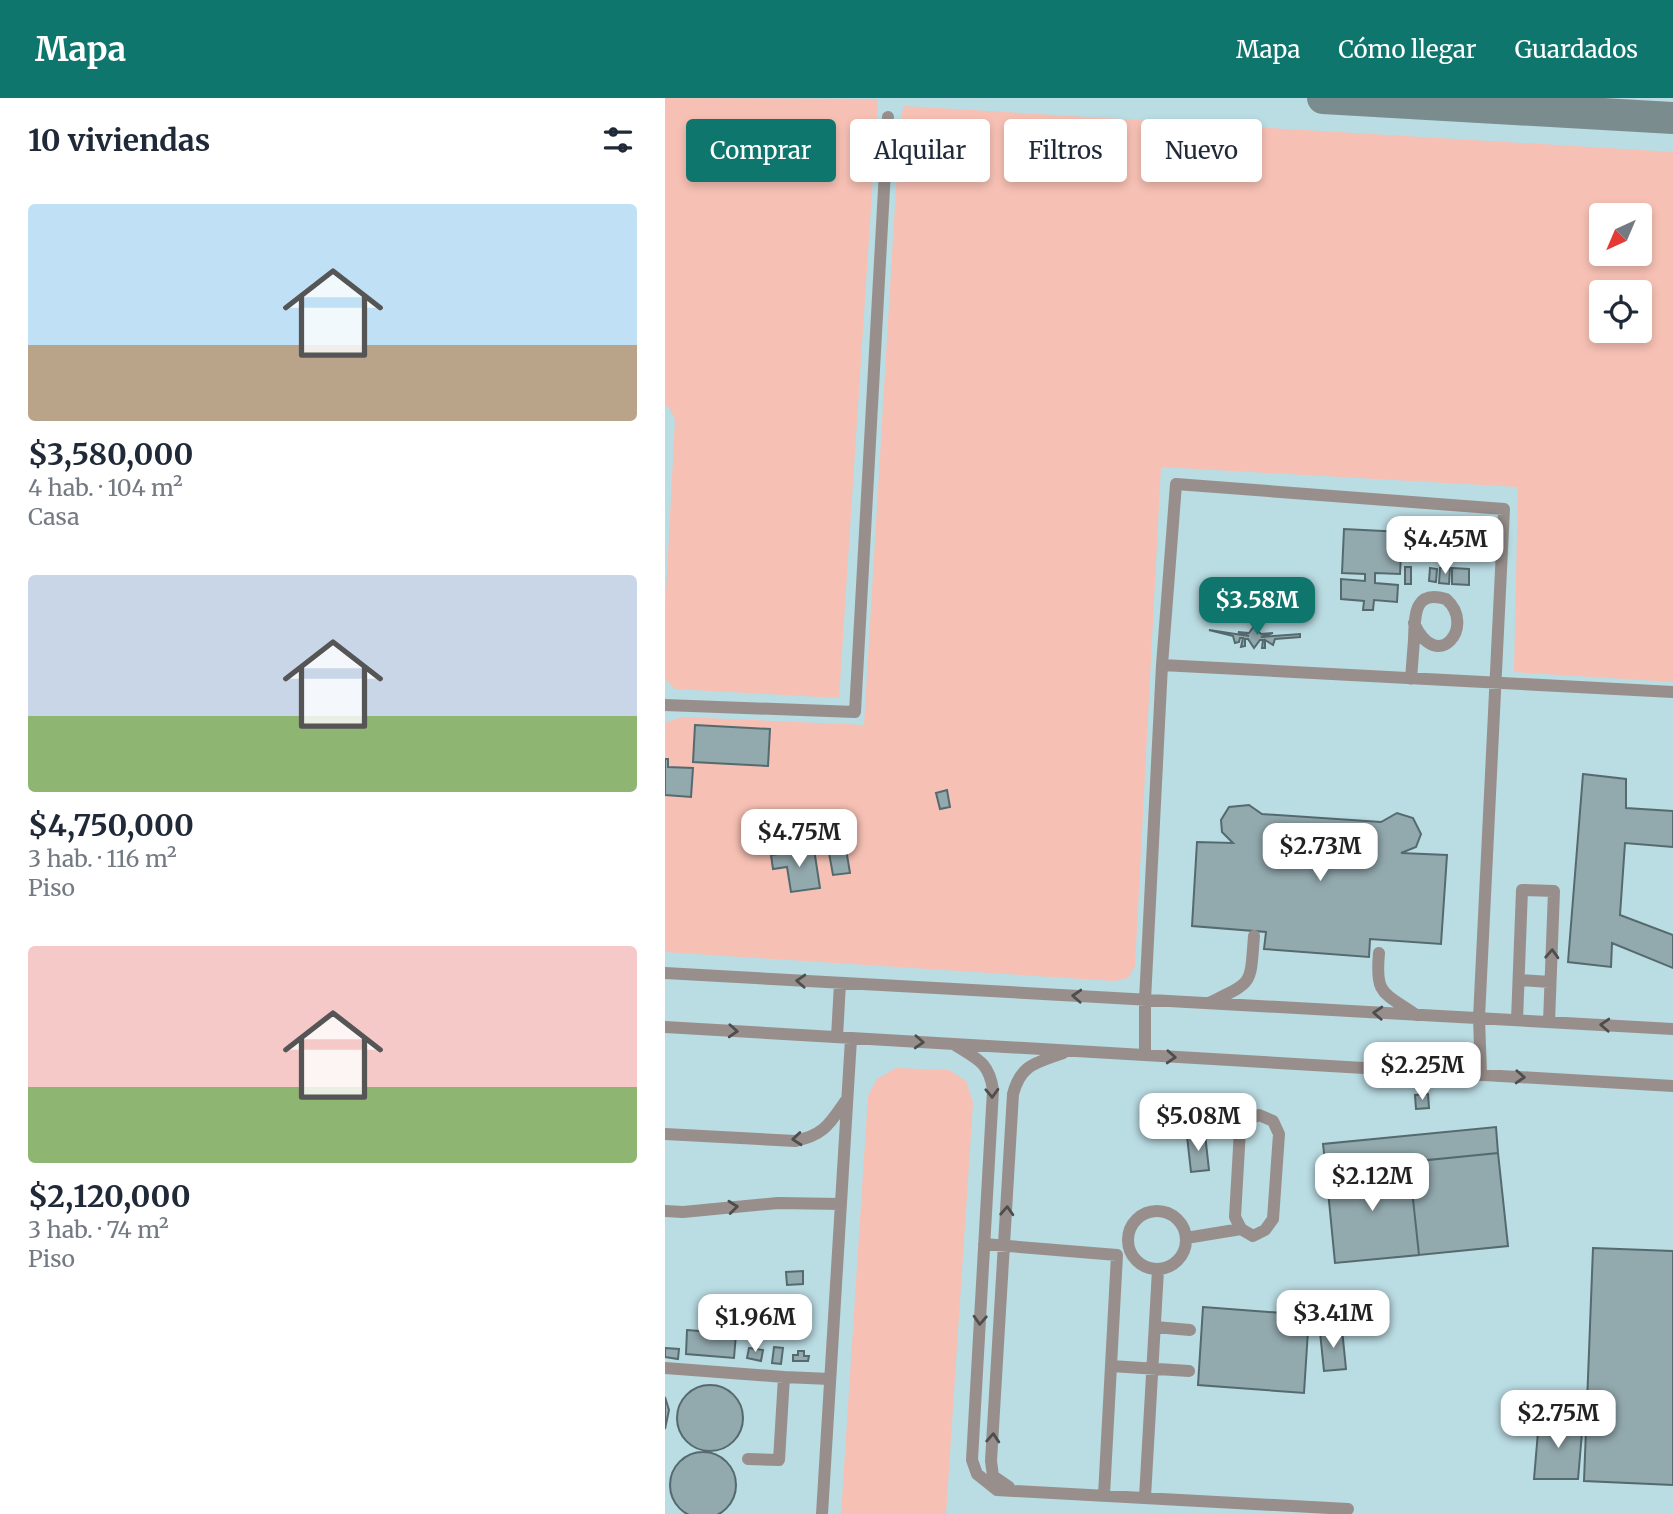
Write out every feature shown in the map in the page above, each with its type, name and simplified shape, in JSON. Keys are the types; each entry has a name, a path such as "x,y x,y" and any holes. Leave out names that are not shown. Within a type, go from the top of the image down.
{"street":[{"path":"665,705 855,712 888,117"},
{"path":"1145,1055 1145,1000 1162,665 1176,484 1504,509 1479,1018 1481,1075"},
{"path":"1411,679 1415,612 1422,600 1434,596 1446,599 1455,611 1457,629 1454,653"},
{"path":"1415,623 1418,633 1428,643 1442,645 1451,641 1455,635"},
{"path":"1162,665 1673,692"},
{"path":"1517,1020 1522,890 1554,891 1549,1022"},
{"path":"1208,1003 1242,987 1251,976 1254,936"},
{"path":"1380,953 1378,983 1385,994 1416,1015"},
{"path":"665,973 1673,1029"},
{"path":"1519,980 1550,982"},
{"path":"837,1037 840,983"},
{"path":"665,1027 1673,1086"},
{"path":"822,1514 851,1039"},
{"path":"952,1044 981,1061 991,1074 992,1082 972,1460 977,1474 997,1489 1348,1509"},
{"path":"1019,1491 1000,1483 993,1476 991,1461 1013,1094 1017,1078 1026,1067 1068,1051"},
{"path":"665,1134 795,1141 812,1138 826,1128 847,1099"},
{"path":"1186,1238 1241,1229 1253,1236 1265,1230 1273,1219 1279,1134 1273,1121 1259,1115 1247,1120 1240,1130 1235,1217 1241,1229"},
{"path":"665,1211 683,1212 778,1203 841,1204"},
{"path":"1154,1211 1172,1215 1184,1229 1186,1238 1182,1256 1168,1268 1148,1269 1139,1264 1128,1247 1130,1227 1136,1219 1154,1211"},
{"path":"984,1244 1117,1255 1128,1247"},
{"path":"1104,1495 1117,1255"},
{"path":"1145,1497 1158,1270"},
{"path":"1155,1327 1190,1330"},
{"path":"1111,1366 1188,1371"},
{"path":"665,1368 830,1379"},
{"path":"748,1459 779,1460 784,1377"}],"shaded area":[{"path":"665,98 1673,98 1673,1514 665,1514"},
{"path":"665,98 878,99 877,119 850,119 850,182 873,182 839,698 675,689 665,679 665,614 675,420 669,407 665,406"},
{"path":"904,106 1121,119 1004,119 1004,182 1127,182 1127,119 1141,120 1141,182 1262,182 1262,127 1673,152 1673,682 1514,672 1518,487 1161,467 1135,966 1128,978 1114,981 665,952 665,724 682,717 864,725 896,182 990,182 990,119 901,119"},
{"path":"896,1068 949,1070 966,1081 973,1103 946,1514 841,1514 868,1096 877,1079"}],"building":[{"path":"1454,519 1472,520 1471,535 1453,533"},
{"path":"1442,521 1452,522 1451,533 1442,533"},
{"path":"1344,529 1402,532 1400,574 1375,573 1375,583 1398,585 1397,602 1374,600 1373,610 1363,610 1364,601 1341,599 1341,579 1365,581 1365,574 1342,573"},
{"path":"1405,567 1411,567 1411,584 1405,584"},
{"path":"1430,568 1437,569 1436,582 1429,581"},
{"path":"1440,568 1450,568 1449,584 1439,583"},
{"path":"1452,568 1469,569 1469,585 1452,584"},
{"path":"1255,616 1256,629 1261,634 1273,633 1261,637 1300,634 1300,637 1275,639 1273,645 1265,640 1265,648 1262,648 1263,640 1254,648 1248,639 1245,639 1245,646 1241,647 1243,638 1235,643 1233,636 1209,630 1249,636 1238,632 1249,633 1254,626"},
{"path":"695,725 770,729 768,766 693,762"},
{"path":"665,759 668,759 668,767 693,768 691,797 665,795"},
{"path":"1583,774 1626,779 1626,808 1673,811 1673,847 1625,843 1620,915 1673,935 1673,968 1612,943 1611,967 1568,962"},
{"path":"947,790 950,807 940,809 936,793"},
{"path":"1249,805 1262,814 1381,822 1397,813 1413,818 1421,834 1416,847 1401,853 1447,855 1441,944 1370,939 1369,957 1264,949 1266,932 1192,926 1197,842 1233,843 1222,832 1221,820 1229,807"},
{"path":"837,840 839,850 846,849 850,873 833,875 827,842"},
{"path":"814,849 820,888 791,892 787,867 773,869 771,855"},
{"path":"1428,1094 1429,1108 1416,1109 1415,1095"},
{"path":"1496,1127 1498,1153 1326,1170 1323,1144"},
{"path":"1205,1134 1209,1170 1191,1172 1187,1136"},
{"path":"1498,1153 1508,1246 1419,1255 1409,1162"},
{"path":"1409,1162 1419,1255 1335,1263 1326,1170"},
{"path":"1593,1248 1673,1251 1673,1485 1584,1481"},
{"path":"803,1271 803,1284 787,1285 786,1272"},
{"path":"1203,1307 1309,1315 1304,1393 1198,1385"},
{"path":"1342,1329 1346,1369 1324,1371 1320,1332"},
{"path":"687,1330 736,1334 734,1358 686,1354"},
{"path":"774,1347 783,1348 781,1364 772,1363"},
{"path":"665,1348 679,1349 678,1359 665,1357"},
{"path":"749,1348 763,1350 761,1361 747,1358"},
{"path":"798,1351 804,1351 804,1356 809,1356 808,1361 793,1361 793,1355 798,1355"},
{"path":"704,1385 716,1385 728,1390 738,1400 743,1418 741,1431 728,1446 716,1451 704,1451 692,1446 682,1436 677,1424 677,1412 682,1400 692,1390"},
{"path":"665,1397 669,1410 665,1429"},
{"path":"1539,1420 1583,1421 1578,1479 1534,1479"},
{"path":"703,1452 726,1462 735,1479 735,1491 730,1503 715,1515 691,1515 685,1512 676,1503 670,1485 680,1462"}],"taxiway":[{"path":"1323,98 1673,118"}]}
